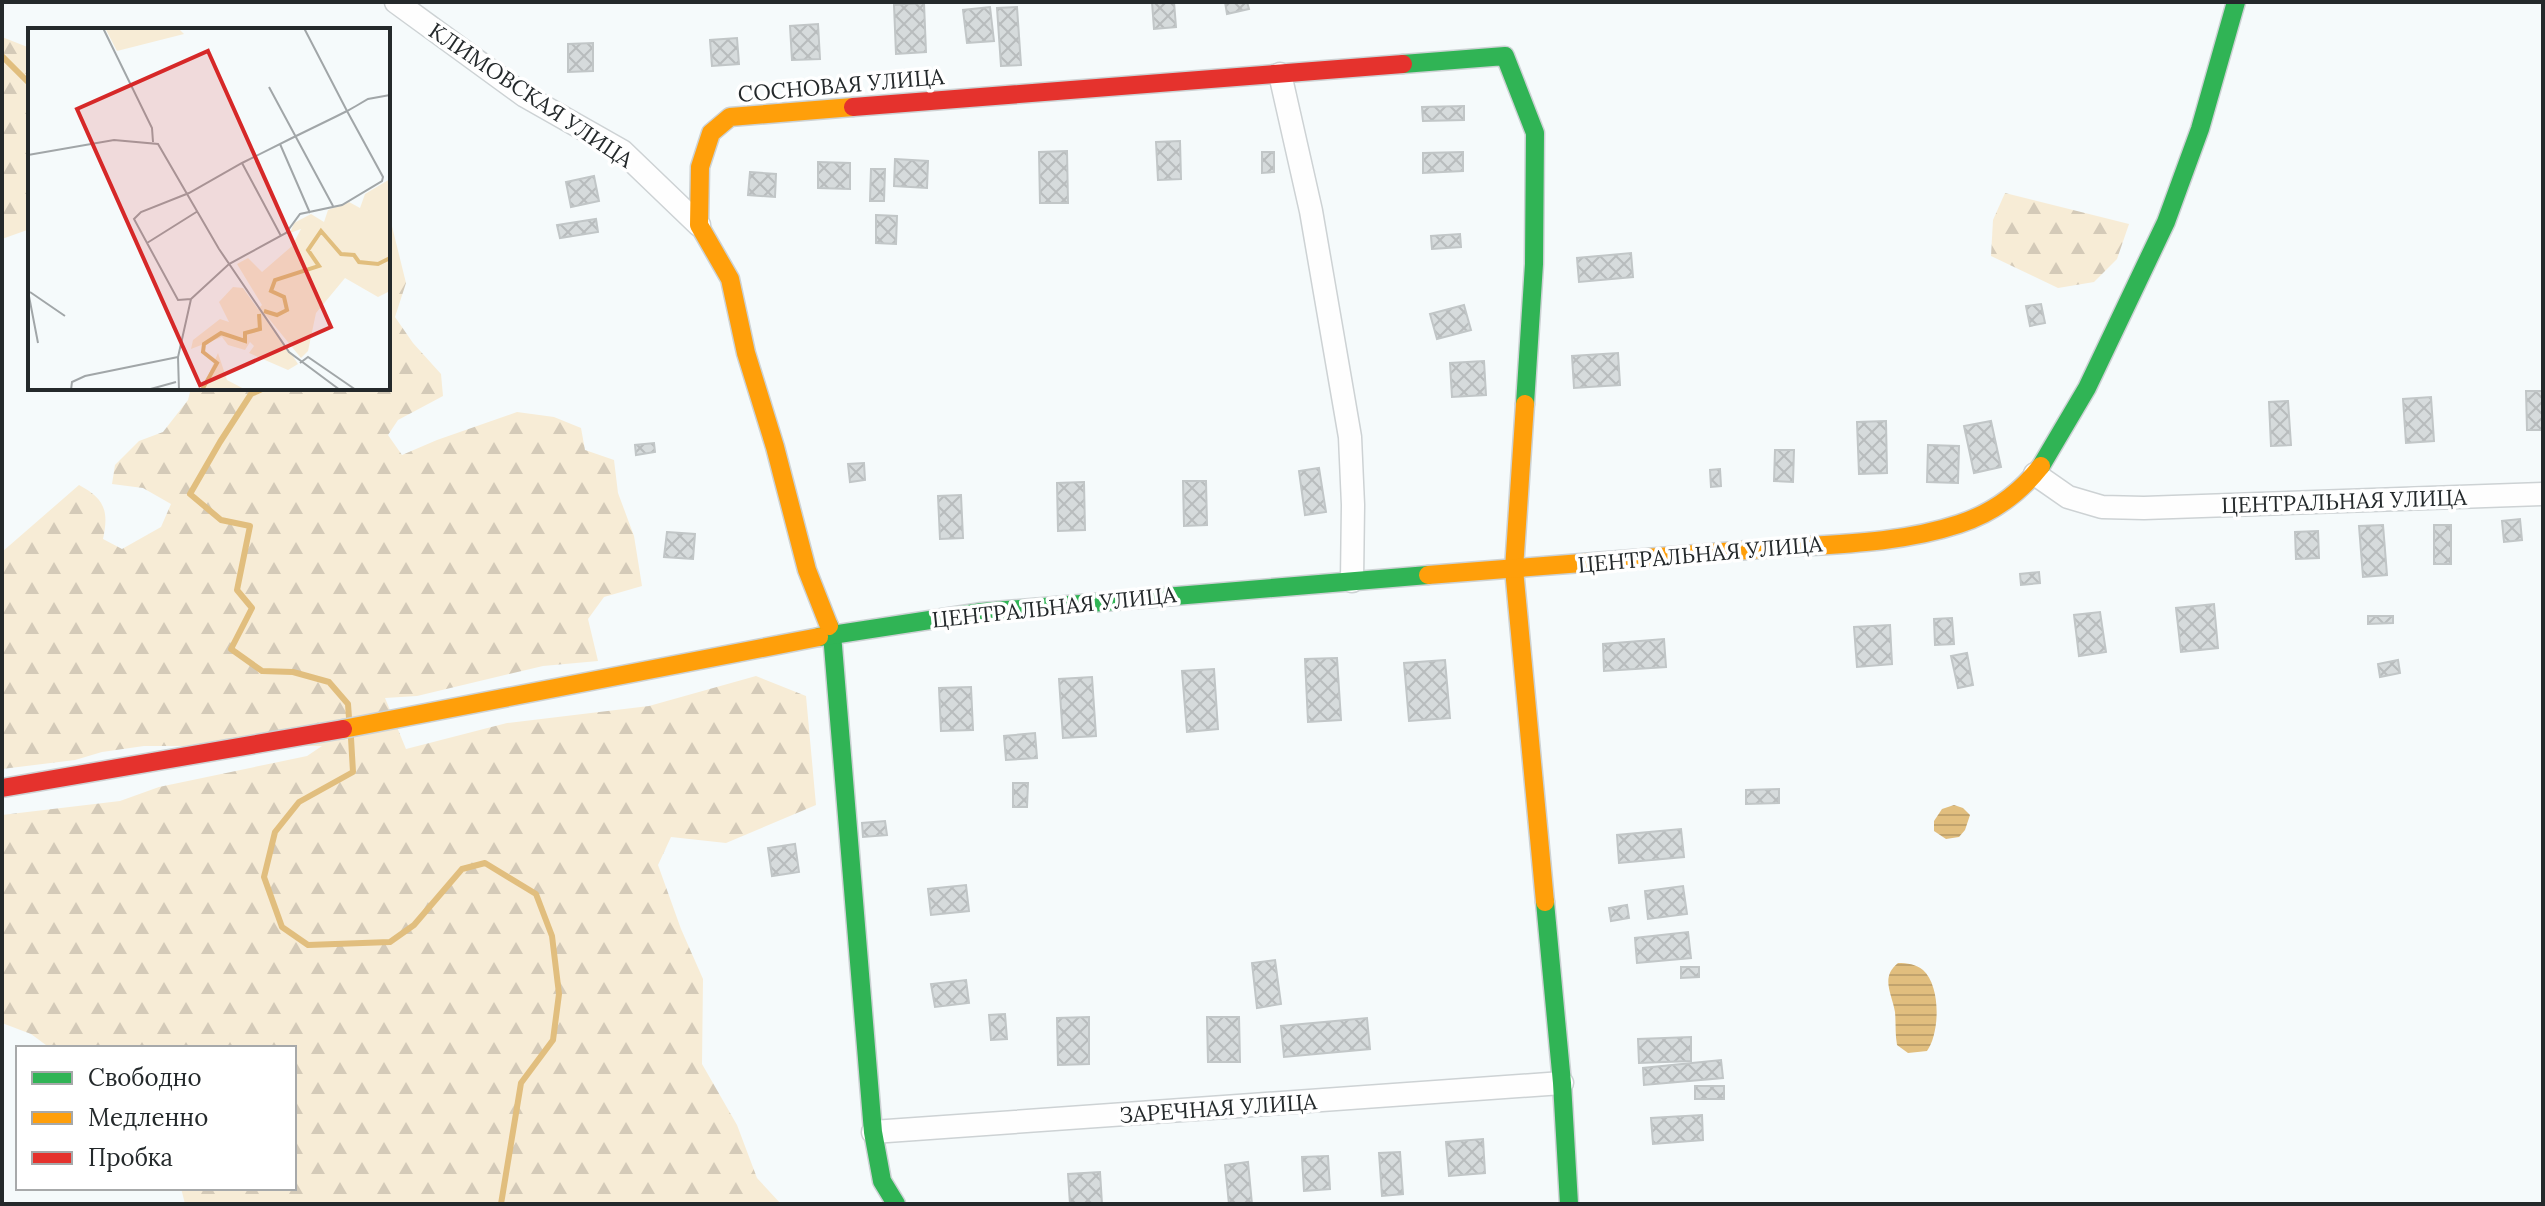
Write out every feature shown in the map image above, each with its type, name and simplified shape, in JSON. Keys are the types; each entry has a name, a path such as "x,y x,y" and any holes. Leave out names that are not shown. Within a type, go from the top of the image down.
{"street":[{"name":"КЛИМОВСКАЯ УЛИЦА","path":"396,2 525,96 622,151 699,225"},
{"path":"2035,474 2083,396 2151,257 2190,160 2236,2"},
{"name":"СОСНОВАЯ УЛИЦА","path":"699,225 700,167 711,133 730,117 1505,56 1535,133 1534,264 1514,569"},
{"path":"1280,74 1311,211 1350,437 1352,581"},
{"path":"699,225 730,279 746,353 775,447 807,570 832,634 873,1132 882,1181 896,1204"},
{"name":"ЦЕНТРАЛЬНАЯ УЛИЦА","path":"2,788 397,720 832,634 982,612 1923,535 1956,526 2003,503 2035,474 2068,497 2102,507 2543,494"},
{"path":"1514,569 1562,1083 1569,1204"},
{"name":"ЗАРЕЧНАЯ УЛИЦА","path":"873,1132 1562,1083"}],"green space":[{"path":"2,37 28,47 28,230 2,239"},
{"path":"2005,193 2129,224 2117,259 2094,282 2058,288 1991,256 1993,220"},
{"path":"390,218 406,283 395,317 441,374 443,396 398,420 388,435 402,455 517,412 554,417 581,428 585,450 614,460 618,493 634,536 642,586 604,597 588,619 598,661 543,666 417,696 385,698 406,749 507,723 649,706 756,676 806,696 816,805 726,843 671,837 658,865 703,979 702,1064 737,1125 757,1178 781,1204 185,1204 182,1190 296,1190 296,1046 47,1046 31,1034 2,1023 2,815 120,801 159,787 307,756 322,746 144,746 102,752 75,760 2,769 2,552 79,485 95,495 103,507 103,539 122,549 161,527 171,504 143,488 112,484 115,465 139,441 163,432 188,400 190,390 390,390"}],"shaded area":[{"path":"1954,805 1970,815 1959,837 1946,839 1934,831 1934,821 1942,809"},
{"path":"1898,963 1911,964 1923,970 1933,987 1936,1022 1927,1051 1908,1053 1897,1045 1895,1012 1888,980"}],"building":[{"path":"1152,2 1174,2 1176,27 1154,29"},
{"path":"1225,2 1247,2 1249,9 1227,14"},
{"path":"924,3 926,52 896,54 894,5"},
{"path":"990,7 994,41 967,43 963,10"},
{"path":"1017,7 1021,65 1001,66 997,8"},
{"path":"818,24 820,59 792,60 790,26"},
{"path":"737,38 739,64 712,66 710,40"},
{"path":"593,43 593,71 568,72 568,44"},
{"path":"1464,106 1464,120 1423,121 1422,107"},
{"path":"1180,141 1181,179 1158,180 1156,142"},
{"path":"1067,151 1068,203 1040,203 1039,152"},
{"path":"1262,152 1274,152 1274,172 1262,173"},
{"path":"1463,152 1463,171 1423,173 1423,153"},
{"path":"895,159 928,161 927,188 894,186"},
{"path":"818,162 850,163 850,189 818,188"},
{"path":"871,169 885,169 884,201 870,201"},
{"path":"750,172 776,174 775,197 748,195"},
{"path":"594,176 599,201 571,207 566,182"},
{"path":"876,215 897,216 896,244 876,243"},
{"path":"596,219 598,232 560,238 557,225"},
{"path":"1460,234 1461,247 1432,249 1431,236"},
{"path":"1631,253 1633,277 1579,282 1577,258"},
{"path":"2041,304 2045,323 2030,326 2026,306"},
{"path":"1464,305 1471,330 1437,339 1430,314"},
{"path":"1618,353 1620,385 1574,388 1572,356"},
{"path":"1484,361 1486,395 1452,397 1450,363"},
{"path":"2526,391 2543,391 2543,430 2527,430"},
{"path":"2431,397 2434,441 2406,443 2403,399"},
{"path":"2288,401 2291,445 2271,446 2269,402"},
{"path":"1886,421 1887,473 1859,474 1857,422"},
{"path":"1991,421 2001,467 1974,473 1964,426"},
{"path":"654,443 655,452 636,455 635,445"},
{"path":"1928,445 1959,446 1958,483 1927,482"},
{"path":"1775,450 1794,450 1793,482 1774,481"},
{"path":"864,463 865,480 850,482 848,464"},
{"path":"1319,468 1326,512 1305,515 1299,471"},
{"path":"1720,469 1721,486 1711,487 1710,470"},
{"path":"1183,481 1206,481 1207,525 1184,526"},
{"path":"1084,482 1085,530 1058,531 1057,483"},
{"path":"961,495 963,538 940,539 938,496"},
{"path":"2520,519 2522,540 2504,542 2502,521"},
{"path":"2383,525 2387,575 2363,577 2359,526"},
{"path":"2434,525 2451,525 2451,564 2434,564"},
{"path":"2318,531 2319,558 2296,559 2295,532"},
{"path":"667,532 695,534 693,559 664,557"},
{"path":"2039,572 2040,583 2021,585 2020,574"},
{"path":"2214,604 2218,648 2181,652 2176,608"},
{"path":"2100,612 2106,652 2079,656 2074,615"},
{"path":"2368,616 2393,616 2393,623 2368,624"},
{"path":"1952,618 1954,644 1935,645 1934,619"},
{"path":"1890,625 1892,664 1857,667 1854,627"},
{"path":"1664,639 1666,667 1604,671 1603,644"},
{"path":"1967,653 1973,685 1958,688 1951,656"},
{"path":"1337,658 1341,720 1308,722 1305,659"},
{"path":"1445,660 1450,718 1409,721 1404,663"},
{"path":"2398,660 2400,673 2380,677 2378,664"},
{"path":"1214,669 1218,729 1187,732 1182,671"},
{"path":"1092,677 1096,736 1063,738 1059,679"},
{"path":"971,687 973,730 941,731 939,688"},
{"path":"1035,733 1037,758 1006,760 1004,736"},
{"path":"1013,783 1028,783 1027,807 1013,807"},
{"path":"1779,789 1779,803 1746,804 1746,790"},
{"path":"885,821 887,835 863,837 862,823"},
{"path":"1681,829 1684,857 1619,863 1617,835"},
{"path":"795,844 799,872 772,876 768,848"},
{"path":"966,885 969,911 931,915 928,889"},
{"path":"1683,886 1687,914 1648,919 1645,891"},
{"path":"1627,905 1629,918 1611,921 1609,908"},
{"path":"1688,932 1691,958 1637,963 1635,938"},
{"path":"1275,960 1281,1004 1257,1008 1252,963"},
{"path":"1681,967 1699,967 1699,977 1681,978"},
{"path":"966,980 969,1003 935,1007 931,984"},
{"path":"1005,1014 1007,1039 991,1040 989,1015"},
{"path":"1089,1017 1089,1064 1058,1065 1057,1018"},
{"path":"1207,1017 1239,1017 1240,1062 1208,1062"},
{"path":"1367,1018 1370,1049 1284,1057 1281,1026"},
{"path":"1691,1037 1691,1061 1639,1063 1638,1039"},
{"path":"1721,1060 1723,1078 1644,1085 1643,1068"},
{"path":"1695,1086 1724,1086 1724,1099 1695,1099"},
{"path":"1702,1115 1703,1140 1653,1144 1651,1118"},
{"path":"1483,1139 1485,1173 1449,1176 1446,1142"},
{"path":"1400,1152 1403,1194 1382,1196 1379,1153"},
{"path":"1328,1156 1330,1189 1304,1191 1302,1157"},
{"path":"1248,1162 1252,1204 1229,1204 1225,1165"},
{"path":"1100,1172 1102,1204 1070,1204 1068,1174"}],"waterway":[{"path":"2,56 28,82"},
{"path":"260,390 251,394 190,494 221,520 250,526 237,590 252,608 231,649 262,671 293,672 329,682 348,704 349,718"},
{"path":"351,738 353,772 299,802 275,832 264,877 282,927 308,945 390,942 414,925 462,869 485,863 536,894 552,936 559,994 553,1040 521,1083 501,1204"}],"traffic: fast":[{"path":"2041,466 2087,388 2166,222 2200,129 2236,2"},
{"path":"1403,64 1505,56 1535,133 1534,264 1525,404"},
{"path":"819,637 982,612 1428,575"},
{"path":"829,626 873,1132 882,1181 896,1204"},
{"path":"1545,902 1562,1083 1569,1204"}],"traffic: slow":[{"path":"829,626 807,570 775,447 746,353 730,279 699,225 700,167 711,133 730,117 853,107"},
{"path":"1525,404 1514,569 1545,902"},
{"path":"1428,575 1911,536 1959,524 1983,514 2014,494 2041,466"},
{"path":"343,729 819,637"}],"traffic: jam":[{"path":"853,107 1403,64"},
{"path":"2,788 343,729"}]}
